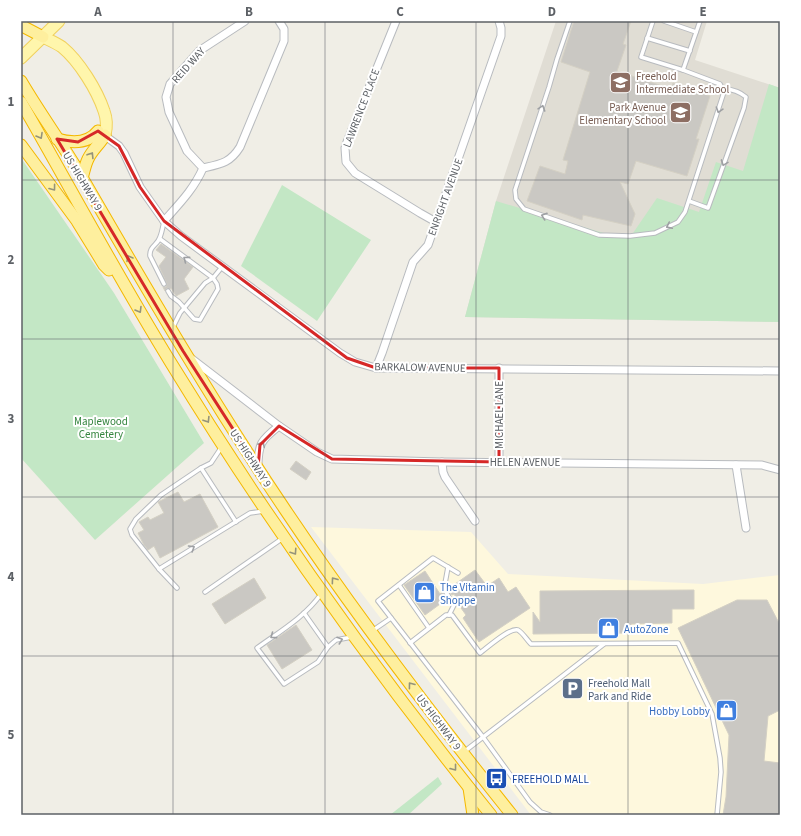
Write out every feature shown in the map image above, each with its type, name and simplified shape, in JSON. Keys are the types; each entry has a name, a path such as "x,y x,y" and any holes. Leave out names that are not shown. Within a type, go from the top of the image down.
{"highway":[{"path":"21,24 43,37"},
{"name":"US HIGHWAY 9","path":"21,81 82,178 183,352 258,468 331,577 371,632 462,753 512,815"},
{"name":"US HIGHWAY 9","path":"21,102 128,291 223,445 266,511 354,636 468,787 491,815"},
{"path":"58,139 69,142 78,142 101,133"},
{"path":"82,178 87,160 101,133"},
{"path":"21,145 77,221 104,265 128,291"},
{"path":"468,787 473,815"}],"main road":[{"path":"21,58 59,21"},
{"path":"43,37 61,47 69,54 86,76 100,101 107,121 101,133"}],"street":[{"name":"REID WAY","path":"203,168 192,158 184,145 166,105 168,90 170,84 199,51 245,21"},
{"path":"164,221 194,186 203,168 224,163 236,154 284,41 284,29 279,21"},
{"name":"LAWRENCE PLACE","path":"396,21 346,142 346,162 355,173 436,222"},
{"name":"ENRIGHT AVENUE","path":"376,368 413,262 428,245 500,36 501,28 499,21"},
{"name":"BARKALOW AVENUE","path":"101,133 119,146 124,153 140,187 164,221 222,267 340,353 355,362 376,368 780,371"},
{"name":"HELEN AVENUE","path":"183,352 279,426 317,452 332,459 442,462 762,465 780,470"},
{"name":"MICHAEL LANE","path":"499,368 499,462"},
{"path":"258,468 260,445 268,435 279,426"},
{"path":"442,462 445,477 475,521"},
{"path":"736,465 746,528"}],"lane":[{"path":"570,21 556,59 549,87 515,190 516,200 524,209 599,235 630,236 655,233 678,222 686,212 724,92 720,84 683,70 641,57 653,21"},
{"path":"664,21 696,32"},
{"path":"683,70 700,21"},
{"path":"647,38 690,51"},
{"path":"689,201 708,208 744,108 746,97 743,94 722,88"},
{"path":"164,221 160,239 149,252 164,284"},
{"path":"160,239 213,278 218,289 200,320 194,319 179,302 171,296 168,291"},
{"path":"171,329 184,308 204,283 213,278 222,267"},
{"path":"177,588 159,569 134,538 130,532 131,527 136,519 165,491 211,463 223,445"},
{"path":"201,468 236,522"},
{"path":"159,569 250,513 266,511"},
{"path":"205,592 284,538"},
{"path":"458,574 433,558 378,601 483,737 530,802 541,812 550,815"},
{"path":"410,643 446,615 449,615 454,605 444,589 448,567"},
{"path":"399,584 429,628"},
{"path":"322,592 313,605 304,614 257,648 284,684 318,662 328,647 336,640 354,636"},
{"path":"304,614 328,647"},
{"path":"449,615 452,616 480,653 508,632 513,630 519,631 531,644 678,643 712,714 721,772 717,815"},
{"path":"371,632 391,618"},
{"path":"462,753 605,644"}],"highlighted area":[{"path":"98,131 119,146 140,187 164,221 347,358 376,368 499,368 499,462 332,459 279,426 260,445 258,468 183,351 57,139 78,142"}],"shaded area":[{"path":"556,21 707,21 695,60 780,88 780,322 465,317 496,201"},
{"name":"FREEHOLD MALL","path":"311,527 471,532 508,574 703,584 780,575 780,815 531,815"}],"green space":[{"path":"769,84 780,88 780,322 465,317 496,201 617,237 631,236 657,198 699,212 716,162 743,171"},
{"name":"Maplewood Cemetery","path":"21,158 114,293 204,443 95,540 21,458"},
{"path":"282,185 371,240 317,321 241,266"},
{"path":"438,777 442,784 408,815 390,815"}],"building":[{"path":"574,21 631,21 623,44 626,45 617,71 671,89 673,83 710,96 696,139 699,139 687,176 636,161 628,184 620,182 635,214 631,226 583,215 582,220 527,201 540,166 565,174 568,161 563,160 590,72 561,62"},
{"path":"161,244 193,267 184,279 189,289 176,296 172,289 167,288 165,291 163,287 166,287 167,284 159,266 166,257 156,250"},
{"path":"296,461 311,472 306,480 290,469"},
{"path":"178,492 184,502 200,494 218,527 160,558 154,546 148,550 144,545 138,533 144,530 139,522 148,517 150,520 164,513 158,502"},
{"path":"475,570 487,586 499,578 508,592 516,587 530,608 479,642 463,618 466,615 461,608 462,607 454,594 452,595 448,589"},
{"name":"The Vitamin Shoppe","path":"425,571 440,594 442,592 447,599 425,615 404,585"},
{"path":"254,578 266,598 225,624 212,604"},
{"path":"694,590 694,609 672,609 672,623 631,624 631,633 533,634 533,612 540,622 540,591"},
{"path":"737,600 767,600 780,625 780,710 768,716 764,761 780,763 780,803 778,815 723,815 726,797 729,735 678,628"},
{"path":"296,625 312,650 282,669 267,645"}],"place":[{"name":"Freehold Intermediate School","path":"620,82"},
{"name":"Park Avenue Elementary School","path":"681,113"},
{"name":"The Vitamin Shoppe","path":"425,593"},
{"name":"AutoZone","path":"608,629"},
{"name":"Freehold Mall Park and Ride","path":"573,689"},
{"name":"Hobby Lobby","path":"726,711"},
{"name":"FREEHOLD MALL","path":"497,779"}]}
